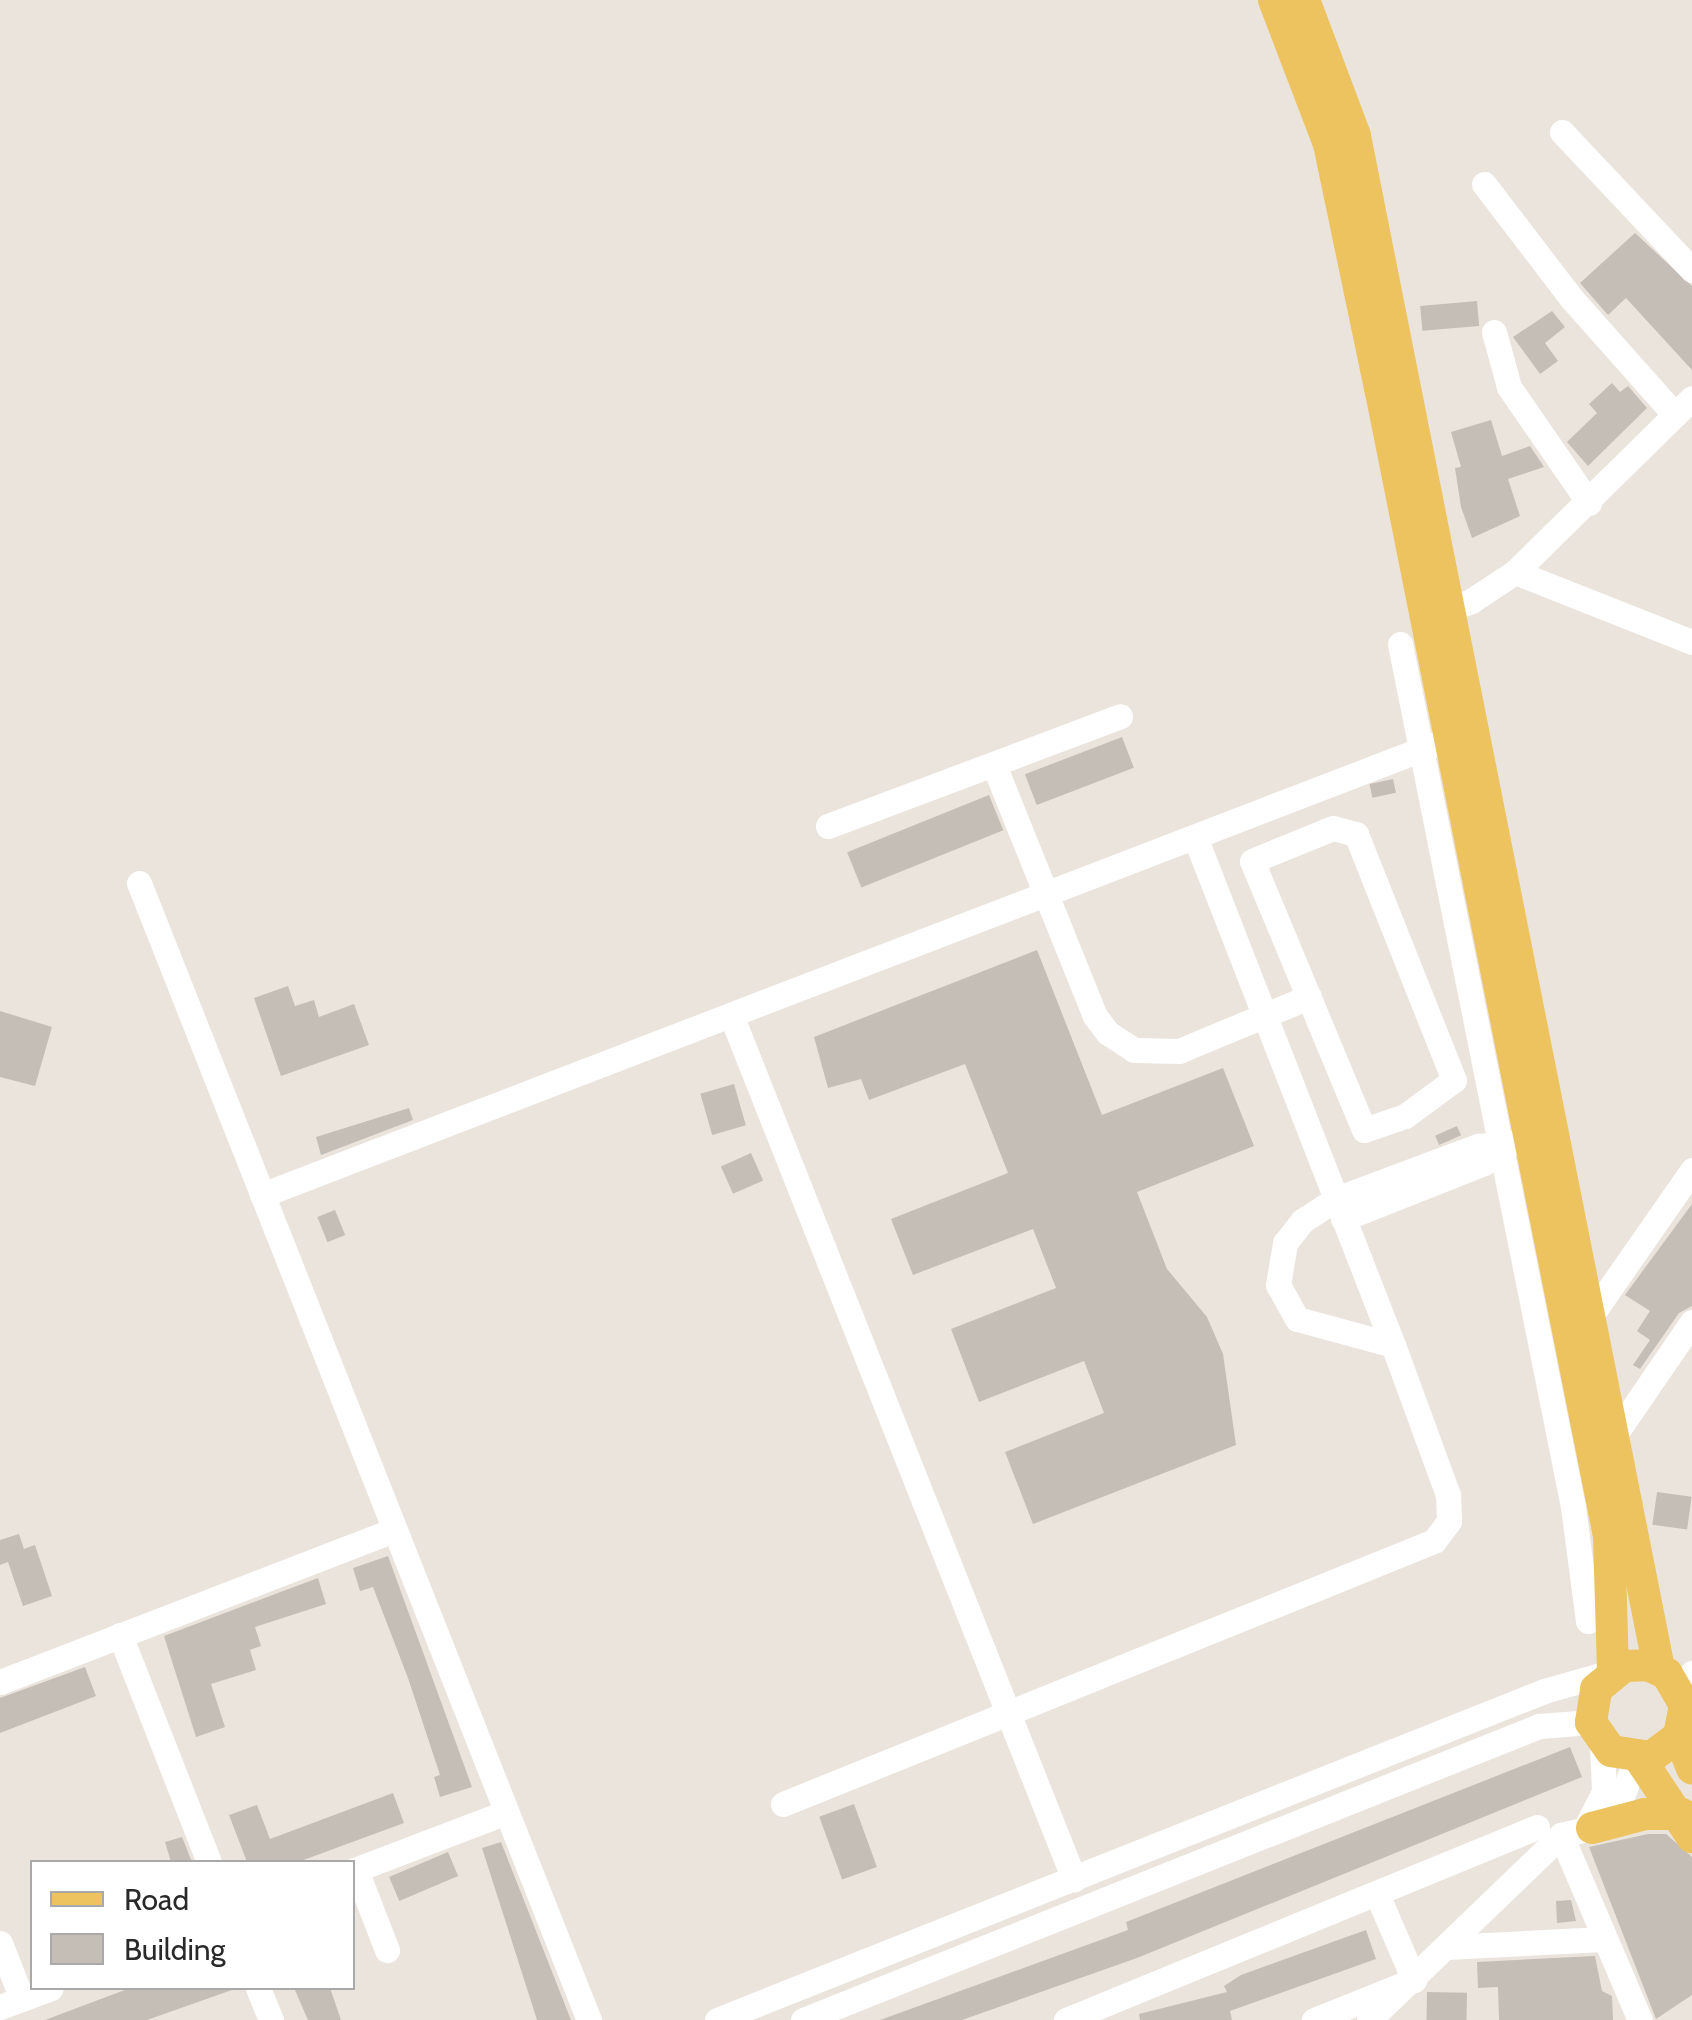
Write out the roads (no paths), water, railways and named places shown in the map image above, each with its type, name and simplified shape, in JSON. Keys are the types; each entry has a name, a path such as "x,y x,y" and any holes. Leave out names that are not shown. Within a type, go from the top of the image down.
{"main road":[{"path":"1285,1 1329,144 1437,612 1448,740 1608,1536 1612,1672"},
{"path":"1530,1138 1590,1317 1614,1436 1681,1684 1684,1731 1692,1768"},
{"path":"1681,1684 1636,1664 1612,1672 1592,1700 1596,1732 1638,1759 1687,1825"},
{"path":"1638,1759 1662,1753 1684,1731"},
{"path":"1569,1829 1644,1814 1687,1825"}],"street":[{"path":"1562,132 1692,270"},
{"path":"1437,612 1515,572 1684,406 1559,284 1484,184"},
{"path":"1494,332 1509,388 1588,503"},
{"path":"1515,572 1692,642"},
{"path":"262,1195 1448,740 1400,644"},
{"path":"828,826 1120,716"},
{"path":"994,765 1049,893 1095,1016 1134,1050 1179,1050 1308,997"},
{"path":"1333,828 1356,834 1454,1080 1405,1116 1364,1130 1308,997 1252,860 1333,828"},
{"path":"783,1804 1442,1534 1449,1522 1448,1495 1393,1345 1195,837"},
{"path":"139,883 589,2020"},
{"path":"731,1015 1074,1878"},
{"path":"1393,1345 1311,1328 1285,1306 1278,1262 1285,1243 1302,1221 1484,1163 1530,1138 1588,1620"},
{"path":"1590,1317 1692,1170"},
{"path":"1614,1436 1681,1354 1692,1322"},
{"path":"0,1682 394,1530"},
{"path":"120,1636 208,1860"},
{"path":"717,2020 1544,1690 1612,1672"},
{"path":"804,2020 1539,1726 1596,1732 1604,1791 1369,2020"},
{"path":"1066,2020 1377,1894 1569,1829 1623,1802 1638,1759"},
{"path":"355,1871 504,1813"},
{"path":"1569,1829 1603,1939 1640,2020"},
{"path":"355,1873 386,1950"},
{"path":"1377,1894 1414,1980"},
{"path":"1446,1946 1603,1939"},
{"path":"0,1943 11,2003 46,1990"},
{"path":"1314,2020 1414,1980"},
{"path":"259,1990 271,2020"}]}
